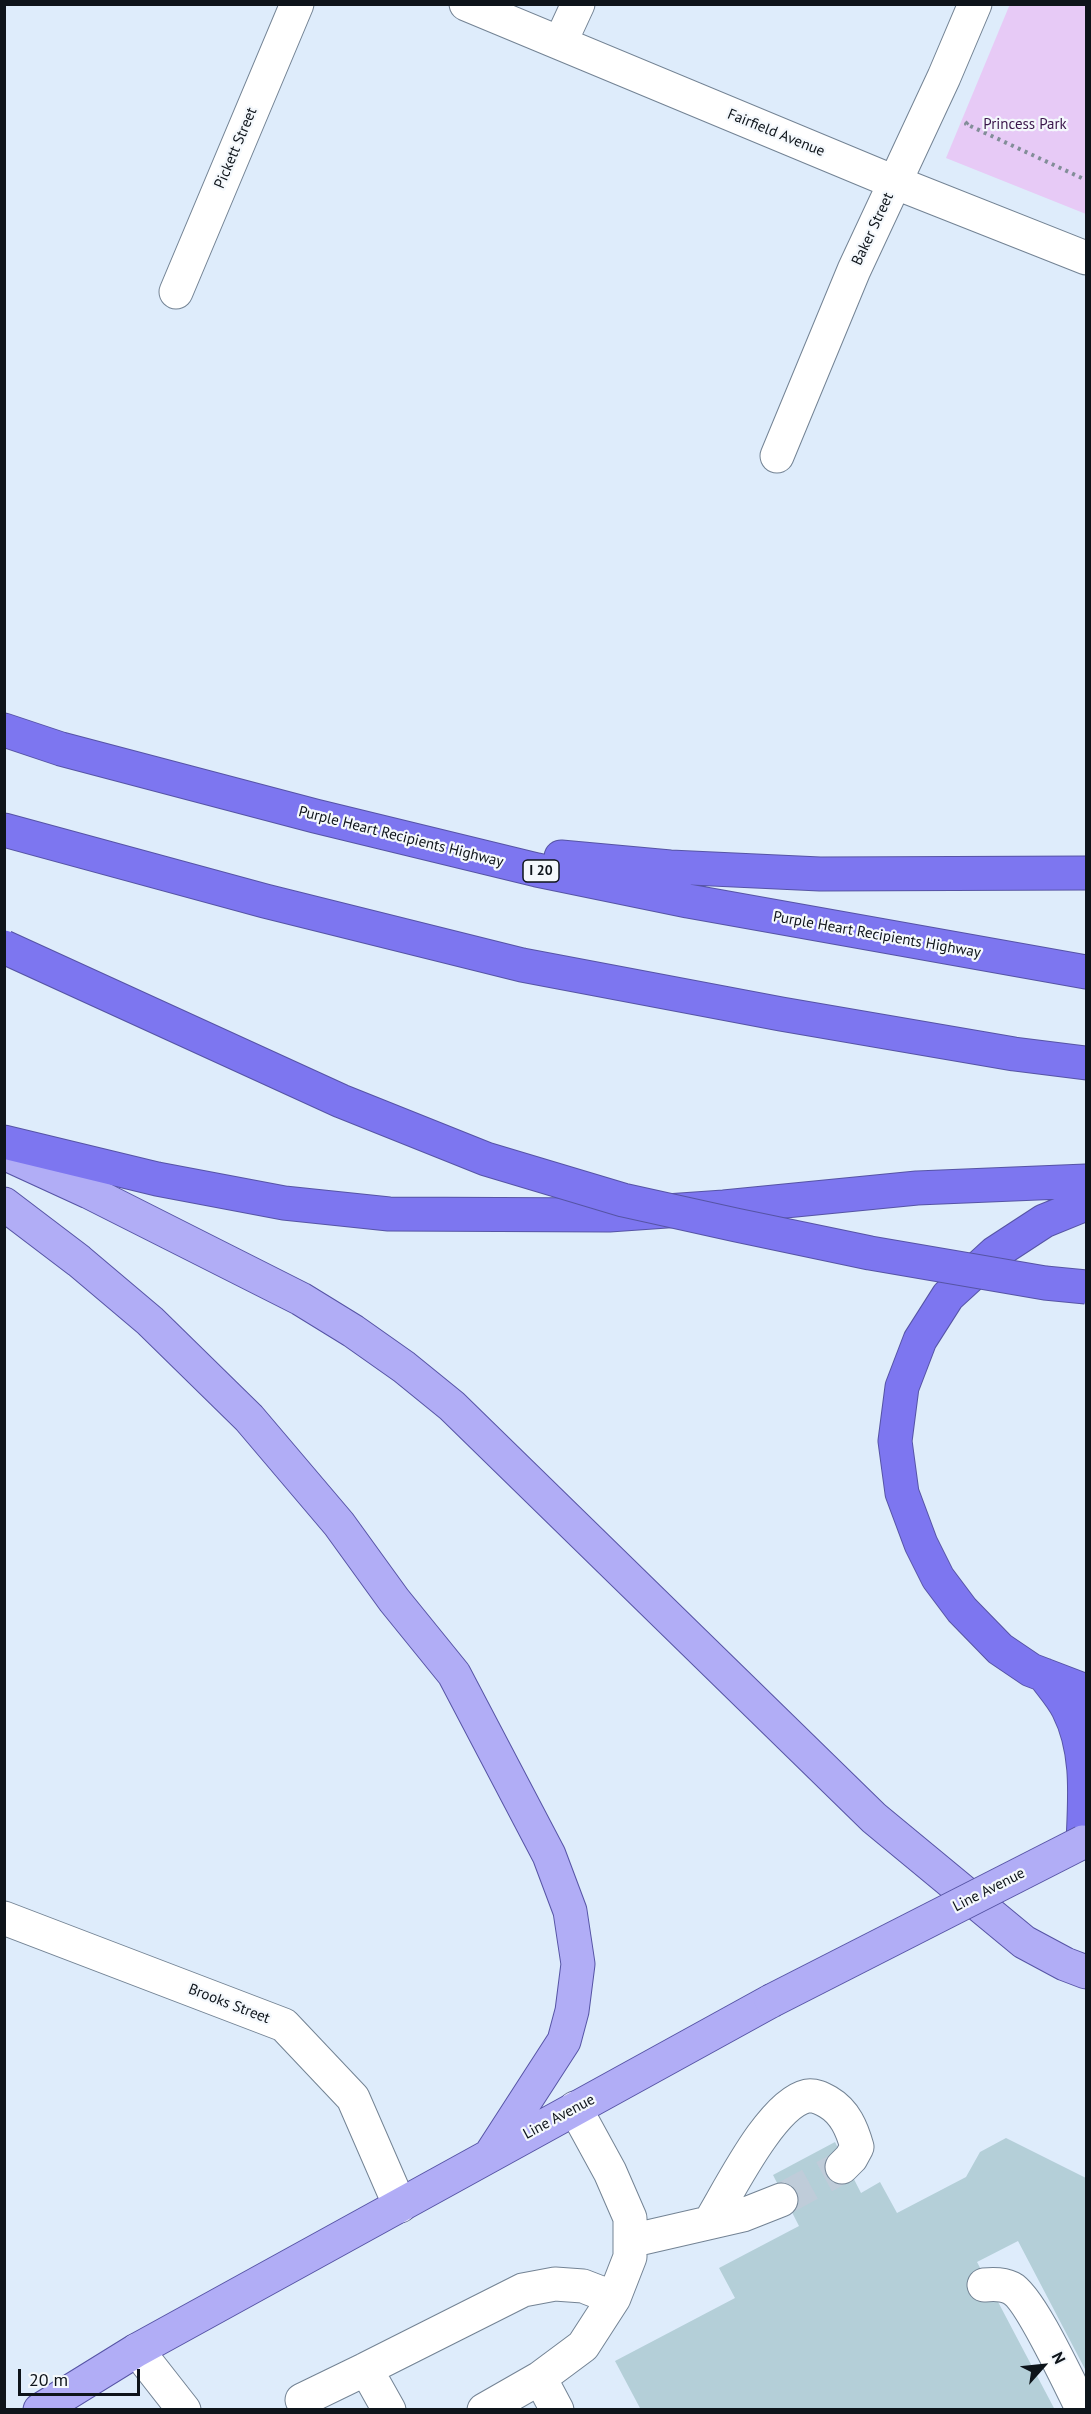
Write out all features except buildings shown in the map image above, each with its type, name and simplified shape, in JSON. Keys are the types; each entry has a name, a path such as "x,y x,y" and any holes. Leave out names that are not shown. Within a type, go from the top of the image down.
{"highway":[{"name":"Purple Heart Recipients Highway","path":"4,730 73,752 315,816 537,870 687,901 1086,972"},
{"path":"4,830 266,901 522,965 781,1014 1014,1054 1086,1063"},
{"path":"435,845 670,867 808,873 1086,873"},
{"path":"4,947 341,1101 486,1159 622,1200 736,1226 870,1253 1044,1283 1086,1287"},
{"path":"4,1142 157,1179 284,1203 389,1214 609,1215 724,1207 917,1188 1086,1181"},
{"path":"1086,1204 1044,1221 995,1253 948,1296 920,1340 902,1387 895,1441 902,1493 921,1544 938,1578 962,1610 1000,1649 1031,1670 1086,1692"},
{"path":"1044,1675 1067,1707 1076,1726 1082,1749 1085,1841"}],"main road":[{"path":"4,1153 89,1192 301,1299 404,1366 452,1406 874,1818 1024,1942 1065,1964 1086,1972"},
{"path":"4,1204 79,1261 150,1321 249,1418 339,1524 394,1600 454,1674 549,1855 570,1911 578,1964 572,2011 564,2041 490,2154"},
{"name":"Line Avenue","path":"40,2409 137,2350 771,2001 1085,1841"}],"street":[{"name":"Pickett Street","path":"176,292 297,4"},
{"name":"Fairfield Avenue","path":"466,4 894,182 1086,258"},
{"path":"560,44 578,4"},
{"name":"Baker Street","path":"777,456 854,270 975,4"},
{"name":"Brooks Street","path":"4,1918 284,2025 353,2098 400,2206"},
{"path":"710,2222 766,2128 792,2103 807,2096 819,2097 837,2108 852,2129 857,2148 842,2167"},
{"path":"484,2409 540,2378 583,2346 614,2298 630,2257 630,2218 610,2172 575,2108"},
{"path":"630,2241 743,2215 781,2200"},
{"path":"302,2400 523,2290 555,2284 583,2286 614,2298"},
{"path":"984,2285 995,2284 1013,2289 1027,2306 1083,2409"},
{"path":"137,2350 184,2409"},
{"path":"366,2368 389,2409"},
{"path":"540,2378 557,2409"}],"path":[{"path":"971,114 966,124 1086,180"}],"green space":[{"name":"Princess Park","path":"1010,4 1086,5 1086,214 946,158"}],"tunnel":[{"path":"781,2200 842,2167"}]}
